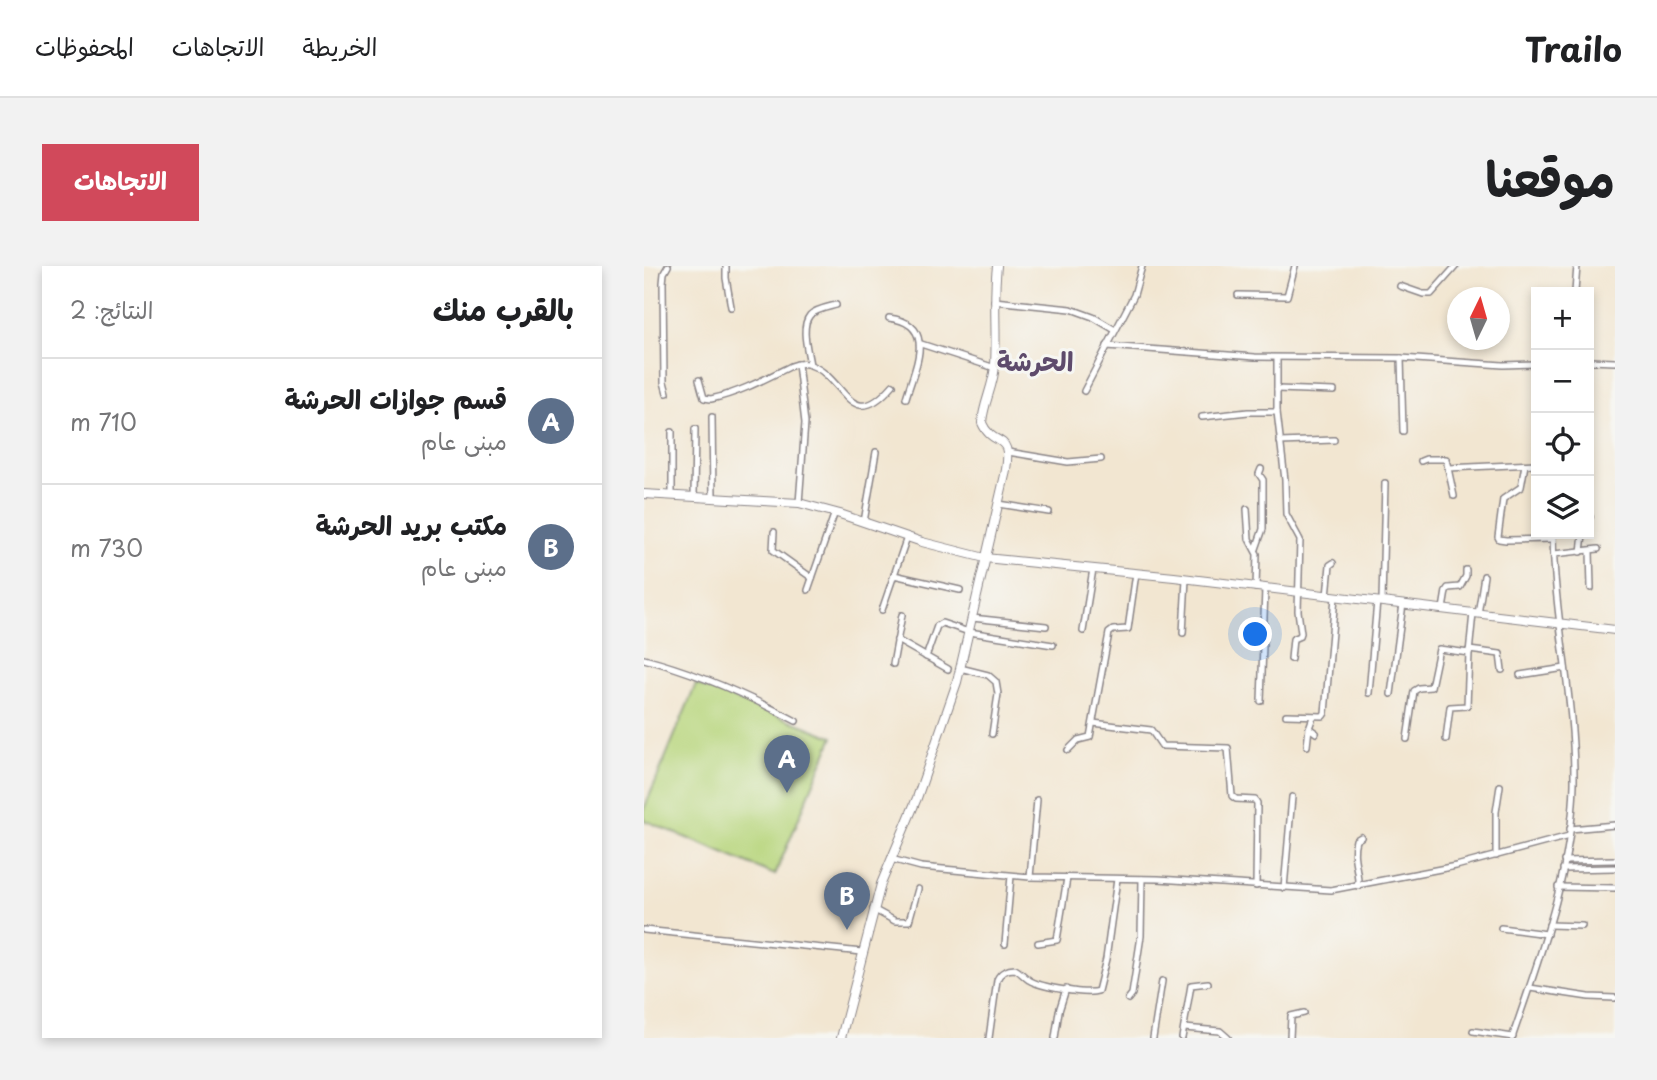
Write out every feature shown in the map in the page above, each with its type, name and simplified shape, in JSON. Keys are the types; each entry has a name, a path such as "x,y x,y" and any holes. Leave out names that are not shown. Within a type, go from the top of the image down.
{"street":[{"path":"667,393 664,382 663,283 668,266"},
{"path":"726,266 731,307"},
{"path":"841,1038 873,909 934,750 960,668 999,504 1008,452 1003,441 985,430 982,424 995,368 994,301 997,266"},
{"path":"1084,391 1134,295 1142,266"},
{"path":"1238,295 1286,297 1290,293 1295,266"},
{"path":"1400,286 1431,294 1456,266"},
{"path":"1576,287 1579,266"},
{"path":"994,301 1071,309 1115,330"},
{"path":"810,365 806,335 808,318 813,313 836,305"},
{"path":"889,318 909,324 921,344 906,398"},
{"path":"921,344 995,368"},
{"path":"1107,346 1278,358 1401,358 1531,364"},
{"path":"1278,358 1277,412 1287,518 1300,540 1298,593 1301,633 1292,640 1291,659"},
{"path":"1401,358 1403,431"},
{"path":"1594,361 1615,362"},
{"path":"798,364 805,423 799,503"},
{"path":"699,380 703,396 710,399 770,378 798,364 810,365 858,405 877,401 893,384"},
{"path":"1277,389 1334,391"},
{"path":"1202,417 1277,412"},
{"path":"712,417 713,497"},
{"path":"694,497 695,429"},
{"path":"672,432 672,496"},
{"path":"1280,442 1334,440"},
{"path":"864,522 876,452"},
{"path":"1008,452 1069,463 1101,459"},
{"path":"1421,461 1446,459 1454,496"},
{"path":"1448,468 1531,464"},
{"path":"1525,465 1521,487 1503,499 1498,537 1506,540 1531,538"},
{"path":"1261,469 1259,474 1263,480 1263,529 1256,549 1260,589 1261,701"},
{"path":"1369,693 1380,601 1385,483"},
{"path":"644,494 799,503 985,558 1136,573 1615,630"},
{"path":"999,504 1049,512"},
{"path":"1247,509 1249,539 1256,549"},
{"path":"808,590 835,512"},
{"path":"774,532 773,550 812,578"},
{"path":"882,610 907,537"},
{"path":"1473,1031 1512,1038 1547,934 1569,833 1574,768 1553,539"},
{"path":"1581,552 1582,539"},
{"path":"1554,554 1598,549"},
{"path":"1590,551 1591,588"},
{"path":"1286,715 1323,716 1326,710 1330,565 1333,563"},
{"path":"1083,631 1093,569"},
{"path":"1443,609 1446,591 1448,588 1460,587 1466,570"},
{"path":"1068,750 1078,740 1090,737 1109,633 1113,630 1128,630 1136,573"},
{"path":"894,575 960,590"},
{"path":"1446,740 1450,707 1467,706 1469,652 1484,576"},
{"path":"1183,633 1186,579"},
{"path":"1391,694 1403,604"},
{"path":"892,664 902,615"},
{"path":"972,618 1046,626"},
{"path":"926,657 939,624 969,632 1053,645"},
{"path":"897,640 948,668"},
{"path":"1407,739 1414,691 1431,687 1437,651 1443,648 1500,654 1502,670"},
{"path":"644,659 701,679 796,721"},
{"path":"960,668 988,675 996,682 998,694 992,734"},
{"path":"1520,675 1565,668"},
{"path":"1307,746 1312,717"},
{"path":"1093,723 1151,730 1161,746 1228,748 1232,796 1236,799 1255,800 1257,803 1256,886"},
{"path":"1308,728 1316,733"},
{"path":"1496,856 1500,786"},
{"path":"1284,888 1292,797"},
{"path":"1030,877 1037,800"},
{"path":"890,859 921,867 1011,876 1142,879 1331,890 1496,856 1569,833 1615,825"},
{"path":"1358,886 1358,868 1353,859 1356,840 1362,837"},
{"path":"1564,861 1615,860"},
{"path":"1563,869 1615,868"},
{"path":"1005,944 1011,876"},
{"path":"1038,943 1057,940 1067,878"},
{"path":"989,1038 997,979 1000,974 1015,970 1030,980 1066,989 1094,993 1100,988 1117,879"},
{"path":"1128,999 1132,994 1140,945 1142,879"},
{"path":"1558,887 1615,888"},
{"path":"873,909 895,921 909,921 918,889"},
{"path":"1549,925 1582,926"},
{"path":"1501,928 1547,934"},
{"path":"644,930 862,952"},
{"path":"1153,1038 1162,981"},
{"path":"1182,1038 1191,985 1208,983"},
{"path":"1531,988 1589,998 1615,998"},
{"path":"1055,1038 1066,989"},
{"path":"1290,1038 1291,1016 1304,1013"},
{"path":"1184,1028 1220,1031 1228,1038"}],"green space":[{"path":"696,684 833,737 775,875 644,820 644,809"}],"place":[{"name":"قسم جوازات الحرشة","path":"787,793"},
{"name":"مكتب بريد الحرشة","path":"847,930"}],"district":[{"name":"الحرشة","path":"1035,360"}]}
